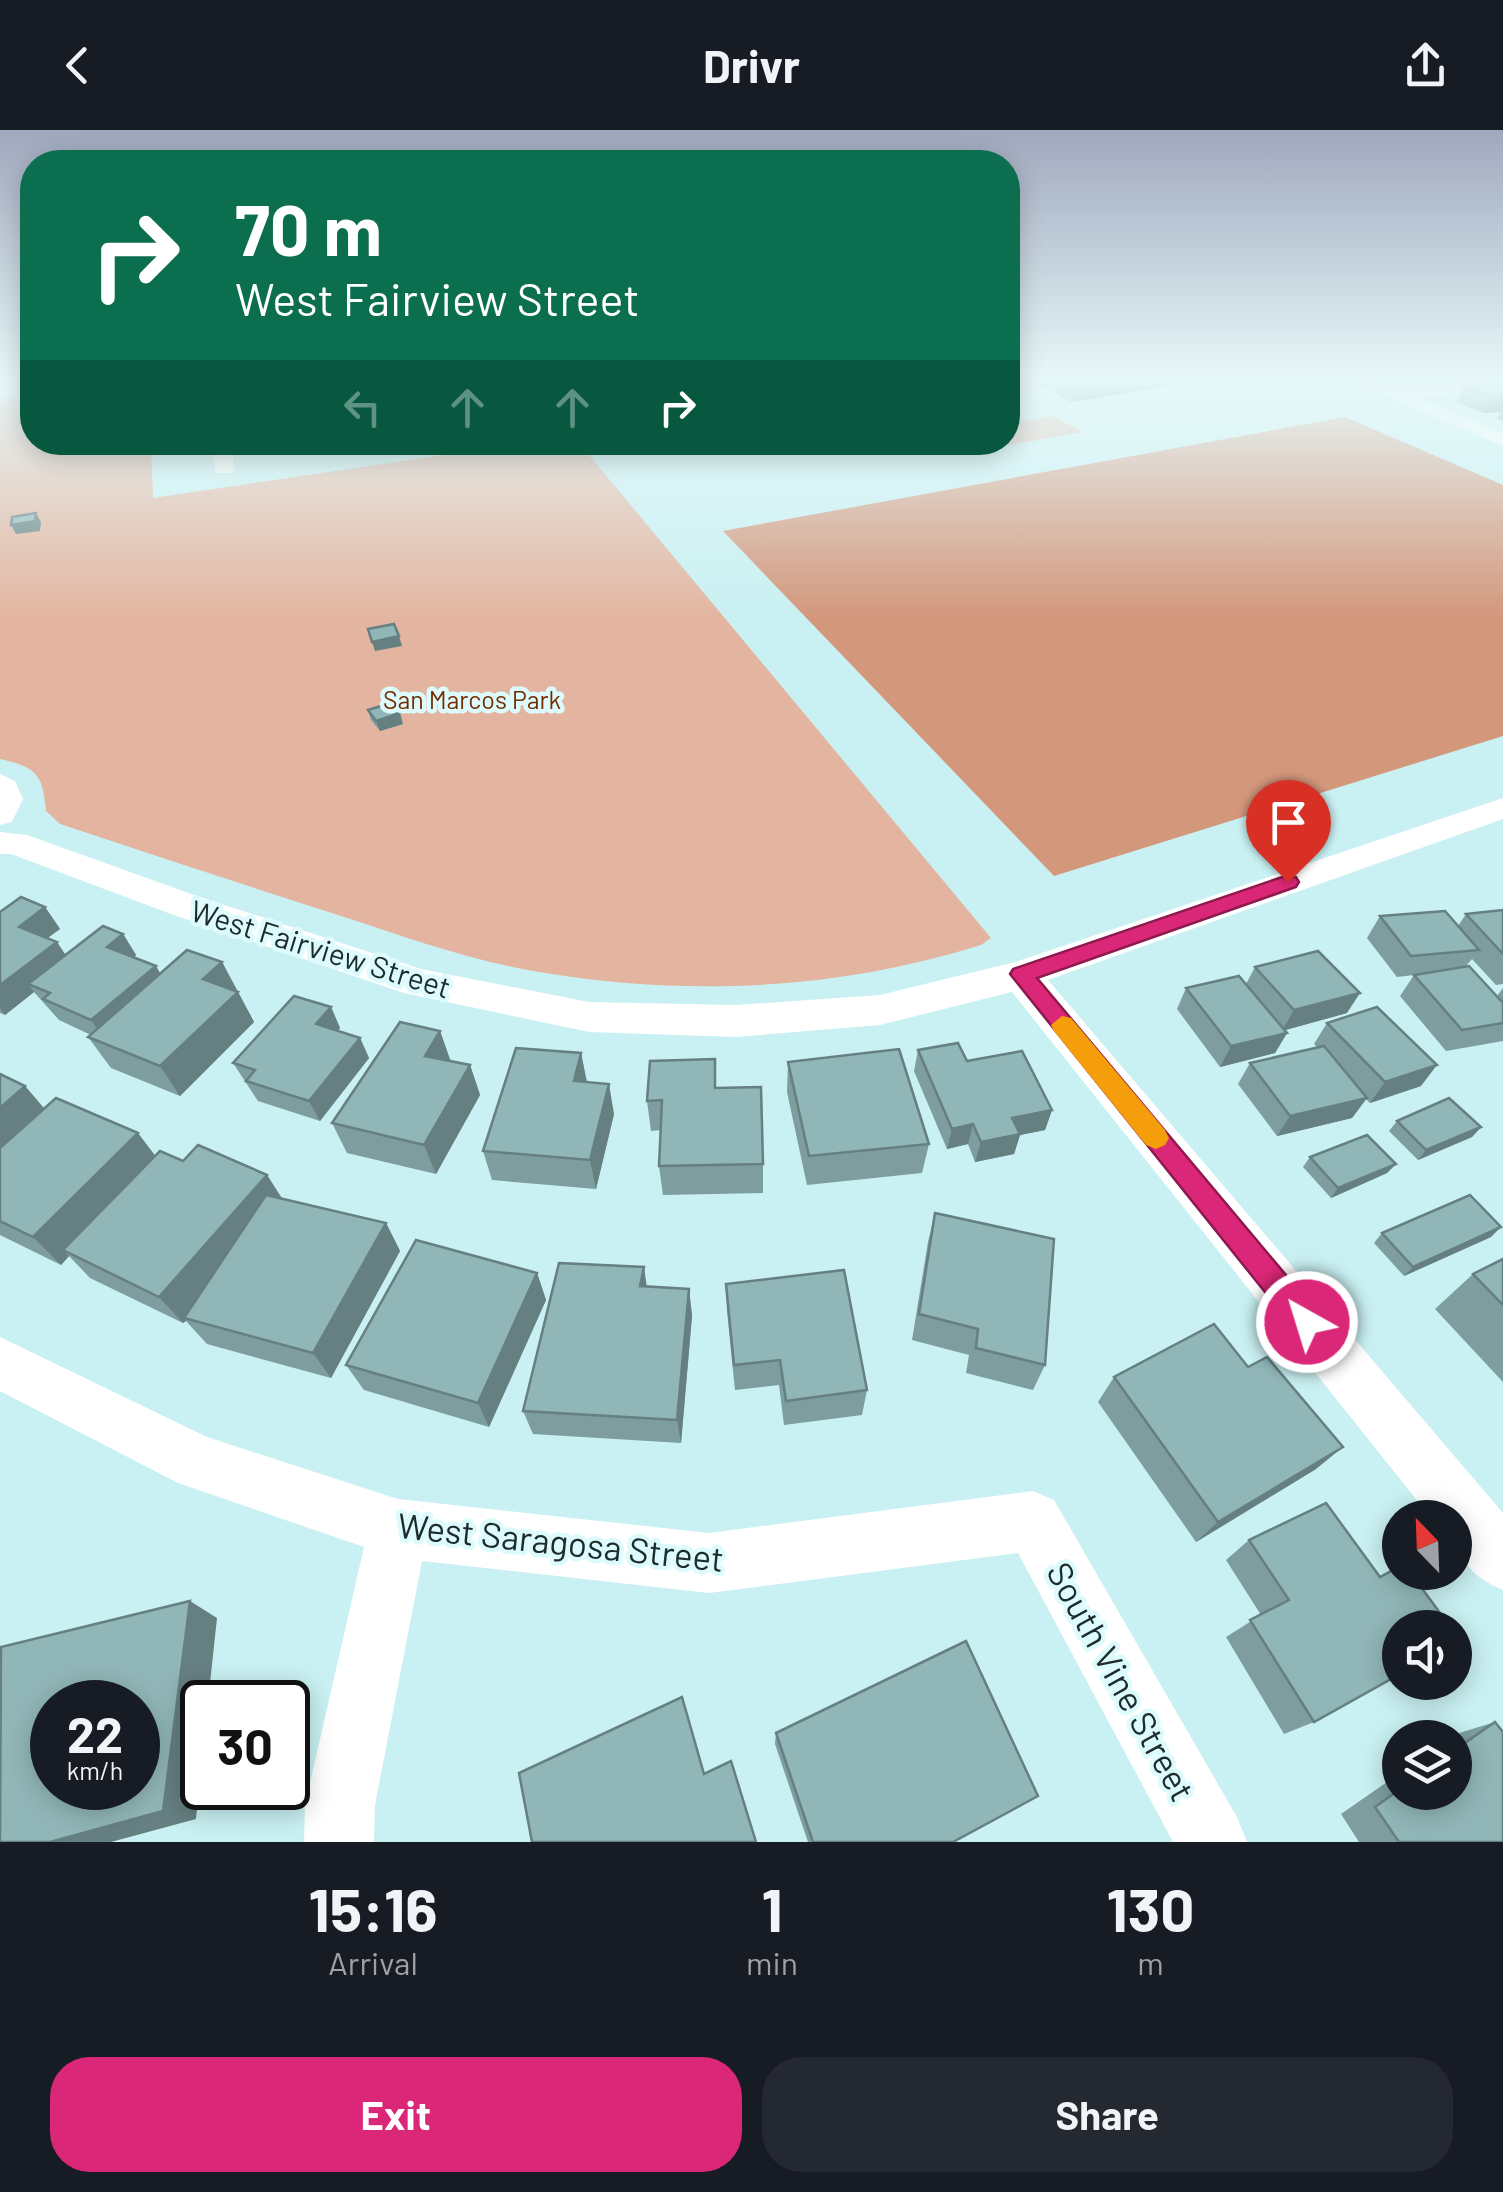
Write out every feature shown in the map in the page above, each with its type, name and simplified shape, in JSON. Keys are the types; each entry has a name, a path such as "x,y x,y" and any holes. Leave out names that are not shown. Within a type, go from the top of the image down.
{"street":[{"path":"222,458 224,468"},
{"path":"0,784 6,789 4,829"},
{"name":"West Fairview Street","path":"4,829 184,905 418,983 588,1017 736,1020 880,1010 1021,974 1503,808"},
{"path":"1021,974 1503,1560"},
{"name":"West Saragosa Street","path":"0,1362 198,1463 398,1529 709,1563 1033,1520"},
{"name":"South Vine Street","path":"1033,1520 1212,1842"},
{"path":"339,1842 340,1805 398,1529"}],"green space":[{"name":"San Marcos Park","path":"0,458 152,458 153,498 425,458 591,458 991,938 981,945 872,972 762,985 650,985 539,972 414,940 60,824 46,811 36,774 0,759"}],"shaded area":[{"path":"1122,458 1440,458 1503,485 1503,736 1054,876 723,531"}],"building":[{"path":"36,513 35,521 11,525 12,517"},
{"path":"394,624 399,636 372,642 368,629"},
{"path":"391,703 400,713 376,721 368,710"},
{"path":"21,897 45,907 19,927 57,942 0,985 0,912"},
{"path":"1503,910 1503,954 1466,914"},
{"path":"1445,911 1479,950 1411,956 1380,916"},
{"path":"103,926 123,934 107,947 156,966 91,1020 43,999 50,993 28,984"},
{"path":"187,950 222,962 203,979 238,992 160,1066 88,1037"},
{"path":"1318,951 1360,993 1294,1010 1255,967"},
{"path":"1469,966 1503,1003 1503,1023 1462,1030 1414,975"},
{"path":"1239,976 1287,1033 1231,1046 1186,988"},
{"path":"294,996 331,1007 316,1024 360,1038 309,1101 246,1081 255,1070 233,1063"},
{"path":"1377,1007 1437,1065 1385,1082 1327,1023"},
{"path":"400,1022 440,1031 425,1056 470,1065 424,1145 332,1123"},
{"path":"958,1043 967,1061 1022,1051 1052,1110 1012,1118 1020,1134 981,1142 973,1124 952,1129 918,1050"},
{"path":"1324,1046 1367,1098 1290,1116 1250,1063"},
{"path":"516,1048 581,1053 574,1081 609,1084 590,1160 483,1151"},
{"path":"899,1049 929,1144 809,1156 788,1062"},
{"path":"715,1059 715,1088 761,1087 763,1164 659,1166 662,1100 647,1101 650,1061"},
{"path":"0,1074 25,1086 0,1108"},
{"path":"56,1098 138,1133 33,1237 0,1221 0,1148"},
{"path":"1449,1098 1481,1127 1426,1150 1397,1121"},
{"path":"1367,1135 1396,1164 1338,1188 1310,1157"},
{"path":"198,1145 267,1175 159,1297 63,1250 160,1151 183,1161"},
{"path":"266,1195 386,1223 313,1353 184,1318"},
{"path":"1470,1195 1501,1227 1413,1267 1382,1233"},
{"path":"935,1213 1054,1239 1045,1365 976,1348 978,1329 919,1314"},
{"path":"416,1240 537,1273 478,1403 346,1365"},
{"path":"1503,1259 1503,1305 1473,1274"},
{"path":"559,1263 644,1267 640,1286 689,1289 677,1420 523,1411"},
{"path":"844,1270 867,1390 786,1401 780,1360 734,1365 726,1284"},
{"path":"1214,1324 1248,1367 1267,1357 1343,1447 1218,1522 1114,1377"},
{"path":"1326,1503 1382,1576 1382,1590 1423,1590 1438,1610 1382,1610 1382,1684 1314,1722 1250,1620 1289,1600 1249,1540"},
{"path":"190,1601 163,1811 50,1842 0,1842 1,1647"},
{"path":"966,1641 1038,1796 953,1842 813,1842 776,1733"},
{"path":"682,1697 704,1774 731,1761 756,1842 532,1842 519,1773"},
{"path":"1495,1722 1503,1732 1503,1842 1399,1842 1375,1807 1382,1802 1382,1810 1472,1810 1472,1738"}],"slow traffic":[{"path":"1062,1025 1156,1138"}],"route":[{"path":"1288,882 1021,974 1307,1322"}]}
